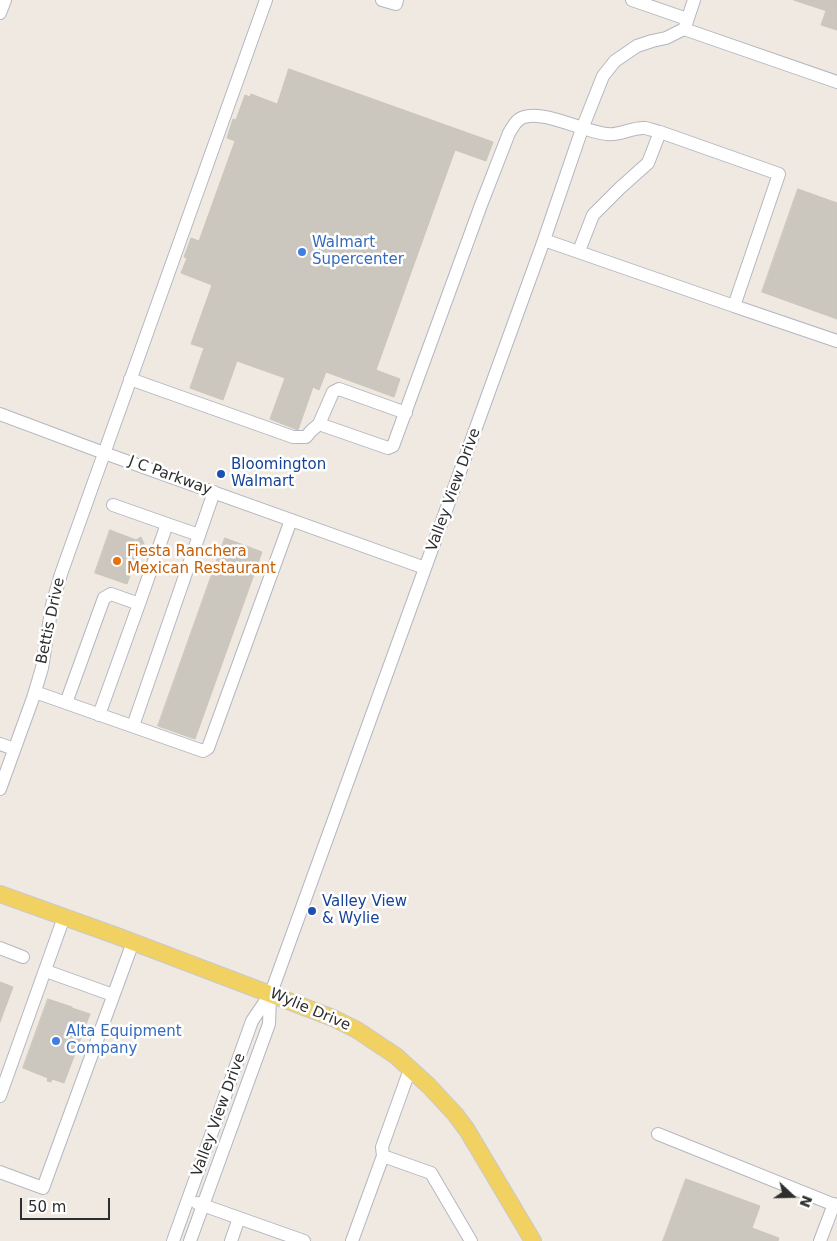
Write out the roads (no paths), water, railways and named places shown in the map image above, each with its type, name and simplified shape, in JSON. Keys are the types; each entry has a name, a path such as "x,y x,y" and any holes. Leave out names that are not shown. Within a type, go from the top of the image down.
{"main road":[{"name":"Wylie Drive","path":"0,894 271,993 333,1018 357,1030 396,1056 429,1086 455,1114 467,1130 533,1241"}],"street":[{"path":"0,13 5,0"},
{"name":"Bettis Drive","path":"0,789 42,668 51,612 61,574 266,0"},
{"path":"382,0 396,4 397,0"},
{"path":"686,24 694,0"},
{"path":"638,1 686,24 837,82"},
{"name":"Valley View Drive","path":"174,1241 252,1021 271,993 544,240 582,129 603,76 615,61 636,46 666,38 686,24"},
{"path":"319,424 388,448 393,446 484,196 509,133 515,123 523,117 536,115 608,135 644,128 779,174 734,306"},
{"path":"579,252 593,215 648,163 660,132"},
{"path":"544,240 837,341"},
{"path":"130,379 293,437 306,437 319,424 332,392 339,389 406,413"},
{"name":"J C Parkway","path":"0,414 425,568"},
{"path":"133,726 214,492"},
{"path":"113,505 199,535"},
{"path":"35,692 203,751 208,748 291,520"},
{"path":"99,715 167,524"},
{"path":"66,703 104,598 111,594 139,604"},
{"path":"0,744 14,749"},
{"path":"0,1096 64,917"},
{"path":"0,1172 42,1188 133,942"},
{"path":"0,948 23,957"},
{"path":"46,971 113,995"},
{"name":"Valley View Drive","path":"190,1241 268,1024 271,993"},
{"path":"352,1241 383,1156 382,1147 410,1069"},
{"path":"658,1134 836,1205 820,1241"},
{"path":"383,1156 430,1173 471,1241"},
{"path":"188,1200 304,1241"},
{"path":"231,1241 239,1218"}],"place":[{"name":"Walmart Supercenter","path":"302,252"},
{"name":"Bloomington Walmart","path":"221,474"},
{"name":"Fiesta Ranchera Mexican Restaurant","path":"117,561"},
{"name":"Valley View & Wylie","path":"312,911"},
{"name":"Alta Equipment Company","path":"56,1041"}]}
